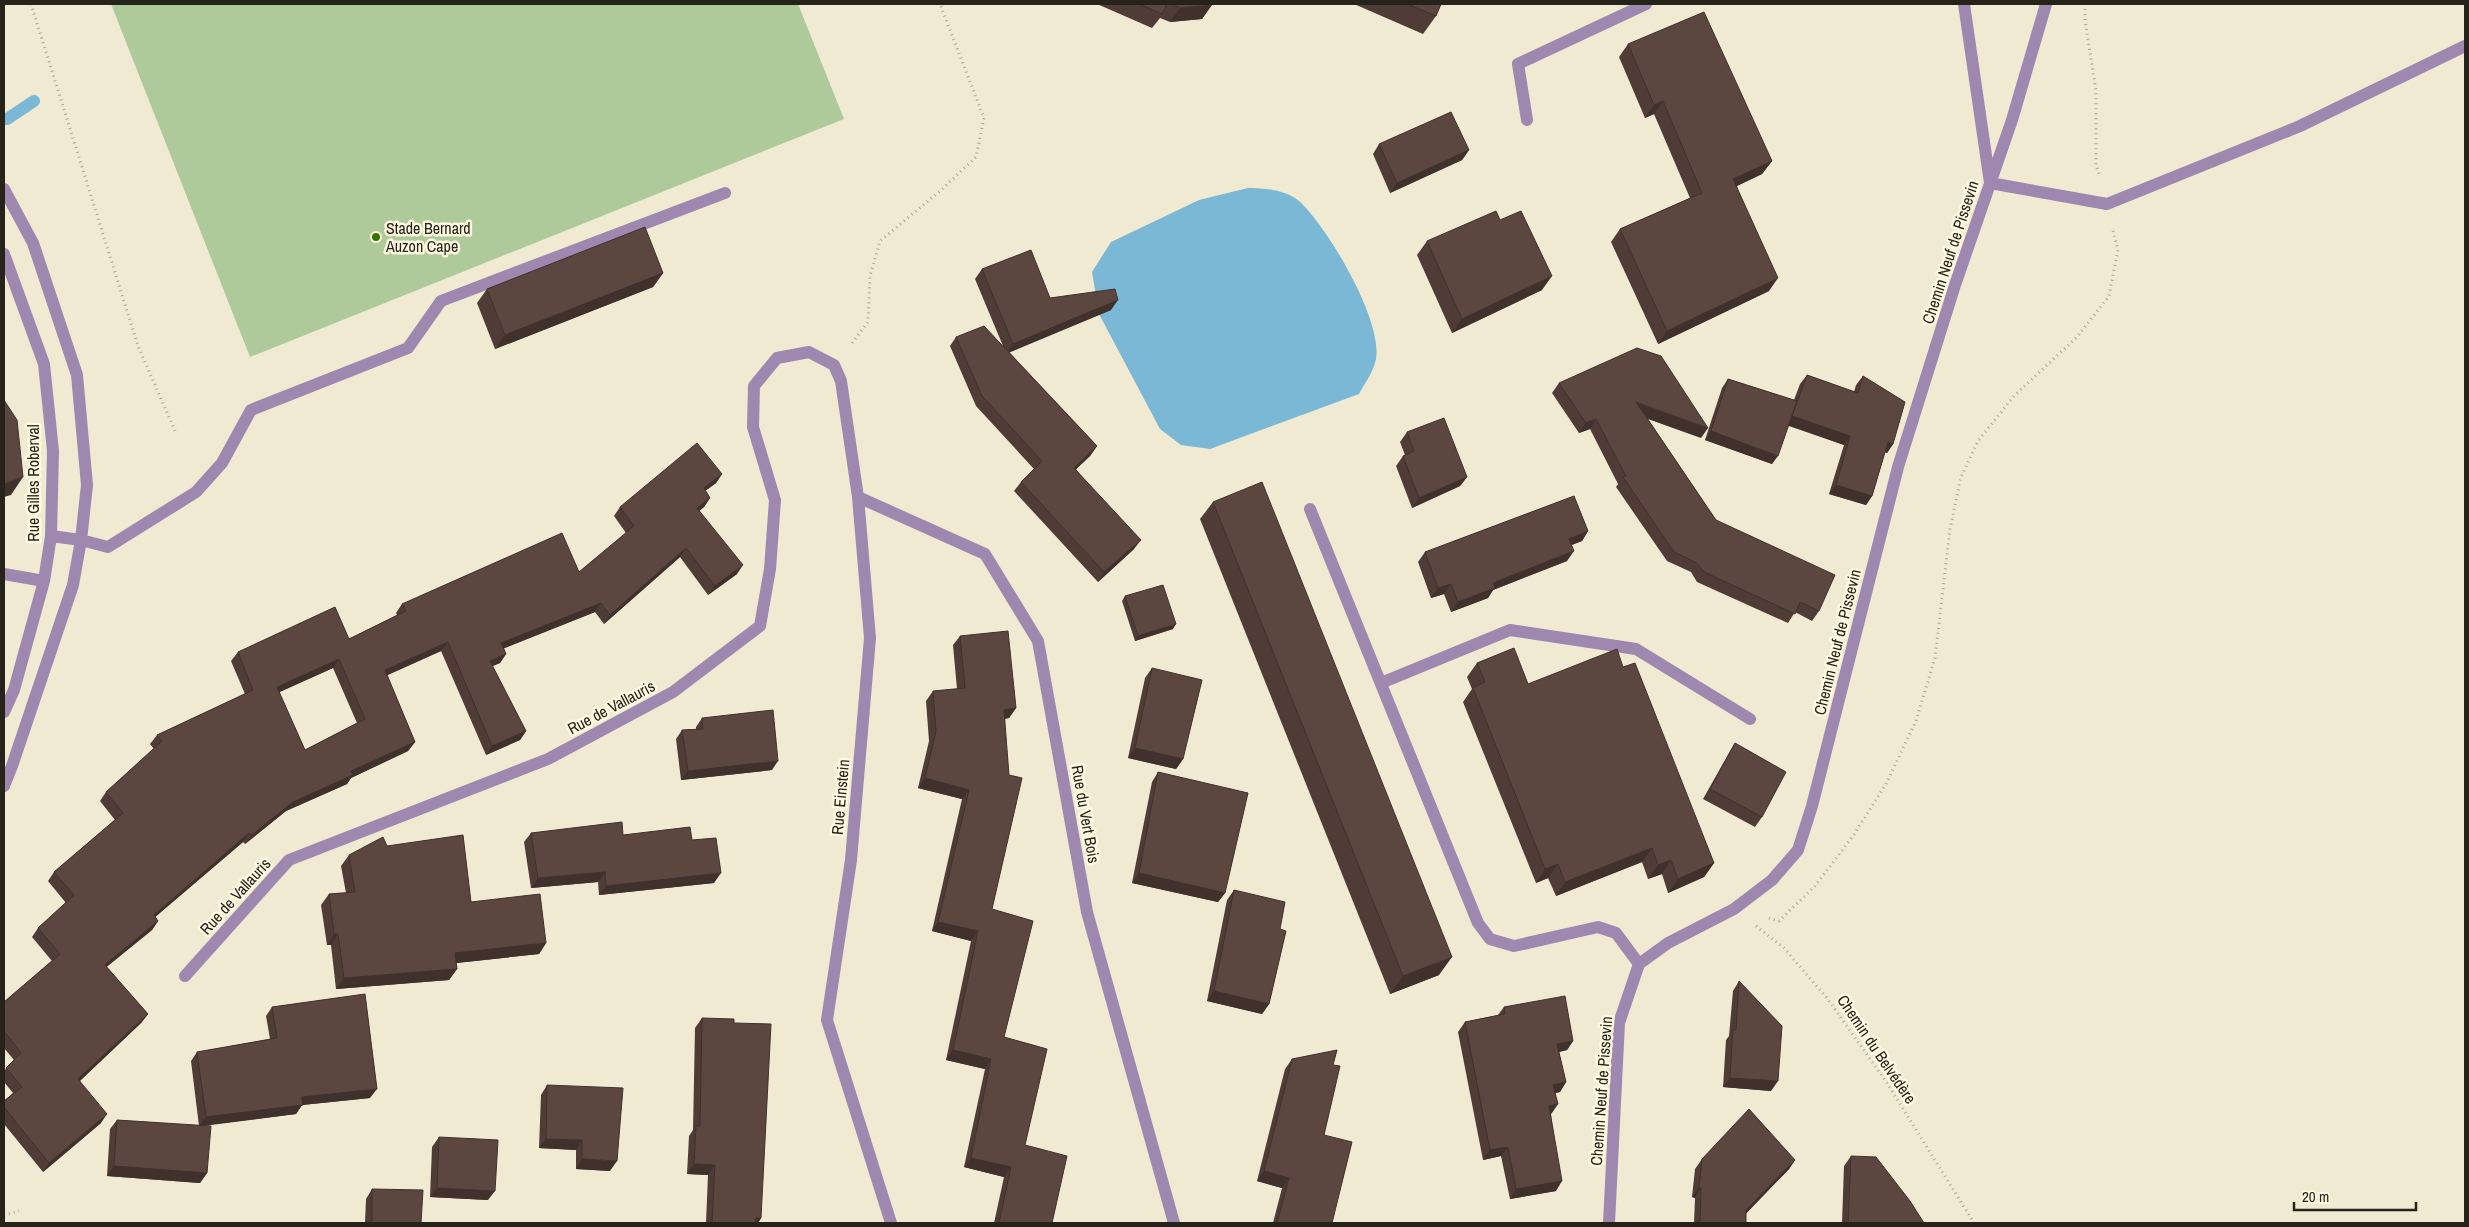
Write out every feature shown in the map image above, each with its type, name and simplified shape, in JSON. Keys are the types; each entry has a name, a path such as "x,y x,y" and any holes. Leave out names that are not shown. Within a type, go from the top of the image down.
{"street":[{"path":"1527,120 1518,64 1646,4"},
{"path":"1964,4 1990,184 2107,204 2300,126 2465,46"},
{"name":"Chemin Neuf de Pissevin","path":"1609,1223 1619,1023 1639,964 1668,943 1734,909 1772,880 1798,850 1815,797 1898,468 1955,285 2031,60 2046,4"},
{"path":"4,189 34,243 77,375 87,485 81,540 73,585 4,786"},
{"path":"51,536 81,540 108,547 196,492 222,463 251,410 408,348 441,301 725,193"},
{"name":"Rue Gilles Roberval","path":"4,254 44,364 53,450 51,536 44,581 9,690 4,712"},
{"name":"Rue de Vallauris","path":"185,976 289,860 548,759 673,692 760,626 770,568 775,500 753,426 754,386 777,358 809,352 834,365"},
{"name":"Rue Einstein","path":"834,365 841,381 858,497 870,638 851,860 827,1020 891,1223"},
{"name":"Rue du Vert Bois","path":"858,497 985,554 1038,641 1087,912 1174,1223"},
{"path":"1310,509 1478,922 1490,939 1514,946 1598,927 1616,933 1639,964"},
{"path":"4,574 44,581"},
{"path":"1381,683 1510,630 1636,649 1750,719"}],"path":[{"path":"31,4 138,346 176,433"},
{"path":"834,365 868,322 870,276 880,241 976,158 984,118 940,4"},
{"path":"1734,909 1779,921 1815,886 1853,836 1886,784 1916,721 1936,658 1950,529 1961,477 1978,441 2014,396 2077,337 2109,296 2118,250 2096,165 2096,91 2085,20 2085,4"},
{"name":"Chemin du Belvédère","path":"1734,909 1784,948 1827,998 1887,1083 1974,1223"},
{"path":"4,1215 20,1211"}],"green space":[{"name":"Stade Bernard Auzon Cape","path":"111,4 798,4 844,119 250,357"}],"water":[{"path":"1248,188 1275,190 1288,194 1299,201 1311,214 1339,253 1364,302 1376,346 1375,363 1359,394 1210,449 1181,445 1160,429 1099,314 1092,272 1111,242 1199,200"}],"building":[{"path":"1139,4 1167,4 1162,14"},
{"path":"1170,4 1212,4 1212,5 1180,8"},
{"path":"1407,4 1441,4 1436,16"},
{"path":"1704,12 1772,161 1733,179 1778,278 1667,331 1620,229 1702,193 1663,101 1654,105 1628,44"},
{"path":"1451,112 1469,150 1397,183 1379,144"},
{"path":"1496,211 1500,220 1521,211 1552,276 1462,319 1427,241"},
{"path":"645,227 663,273 505,335 487,289"},
{"path":"1031,250 1050,298 1115,289 1118,300 1013,344 982,269"},
{"path":"984,326 1097,446 1074,468 1141,540 1104,572 1021,482 1042,461 982,396 956,337"},
{"path":"1637,348 1661,356 1708,428 1636,402 1716,520 1835,575 1819,611 1800,602 1795,614 1704,572 1697,563 1674,552 1623,477 1626,476 1596,419 1586,423 1559,383"},
{"path":"1807,375 1858,393 1863,376 1905,402 1893,444 1888,442 1872,496 1836,485 1850,436 1792,416"},
{"path":"1728,379 1797,401 1778,456 1711,431"},
{"path":"4,400 17,420 23,477 4,484"},
{"path":"1444,418 1467,477 1419,498 1403,456 1414,451 1407,432"},
{"path":"697,443 722,474 704,488 710,498 697,508 743,565 715,586 686,548 610,615 601,603 501,643 506,654 490,661 526,731 492,746 448,642 385,670 415,742 351,771 353,775 293,802 252,835 249,833 154,915 158,921 105,965 148,1014 78,1079 107,1114 49,1163 4,1107 4,1101 22,1087 6,1068 21,1053 4,1031 4,1002 60,954 38,928 74,895 54,872 123,813 106,792 162,741 157,735 253,690 238,652 335,607 349,639 406,611 402,604 562,533 579,572 634,526 620,507","holes":["339,659 365,719 305,750 277,687"]},
{"path":"1262,482 1452,957 1403,976 1213,502"},
{"path":"1574,496 1588,531 1569,539 1574,551 1493,583 1495,588 1458,602 1451,584 1438,588 1425,552"},
{"path":"1163,585 1176,624 1138,636 1125,596"},
{"path":"1008,631 1016,708 1004,710 1009,775 1022,778 992,909 1033,921 1004,1037 1047,1049 1025,1145 1067,1156 1052,1223 999,1223 1011,1167 971,1158 991,1059 953,1050 978,931 938,922 969,790 925,778 936,731 933,691 965,688 960,636"},
{"path":"1514,648 1528,684 1617,649 1623,667 1635,663 1714,863 1678,879 1671,860 1658,865 1652,848 1565,882 1558,864 1545,869 1473,688 1485,682 1477,663"},
{"path":"1152,668 1202,680 1183,759 1135,748"},
{"path":"773,710 778,761 688,771 682,730 703,729 702,718"},
{"path":"1735,743 1786,772 1762,817 1710,789"},
{"path":"1158,772 1248,793 1225,893 1139,873"},
{"path":"622,822 623,835 690,827 692,840 716,838 721,873 606,886 605,872 538,878 531,833"},
{"path":"463,835 471,902 540,894 546,943 455,953 457,969 344,978 338,934 334,934 329,894 355,892 349,855 383,837 387,846"},
{"path":"1234,890 1285,902 1280,929 1286,931 1269,1004 1214,991"},
{"path":"1739,981 1782,1026 1778,1081 1730,1078 1733,1030 1736,1030"},
{"path":"365,994 377,1089 302,1097 303,1105 206,1117 197,1052 277,1038 272,1007"},
{"path":"1565,996 1573,1041 1557,1044 1566,1082 1553,1085 1558,1104 1549,1106 1562,1181 1516,1189 1508,1147 1490,1150 1465,1022 1505,1014 1504,1007"},
{"path":"702,1018 734,1019 734,1023 771,1024 761,1218 756,1218 755,1223 712,1223 715,1165 694,1164 696,1126 700,1126"},
{"path":"1337,1050 1333,1065 1340,1066 1324,1135 1352,1142 1332,1223 1277,1223 1289,1178 1264,1171 1292,1059"},
{"path":"547,1085 623,1088 617,1161 582,1159 582,1140 546,1139"},
{"path":"1749,1109 1795,1160 1746,1210 1746,1223 1700,1223 1701,1188 1699,1187 1702,1159"},
{"path":"117,1120 211,1126 207,1173 114,1166"},
{"path":"439,1137 498,1140 495,1191 437,1188"},
{"path":"1851,1156 1876,1157 1910,1201 1924,1223 1848,1223"},
{"path":"372,1189 423,1190 421,1223 372,1223"}],"waterway":[{"path":"7,119 34,101"}],"place":[{"name":"Stade Bernard Auzon Cape","path":"376,237"}]}
